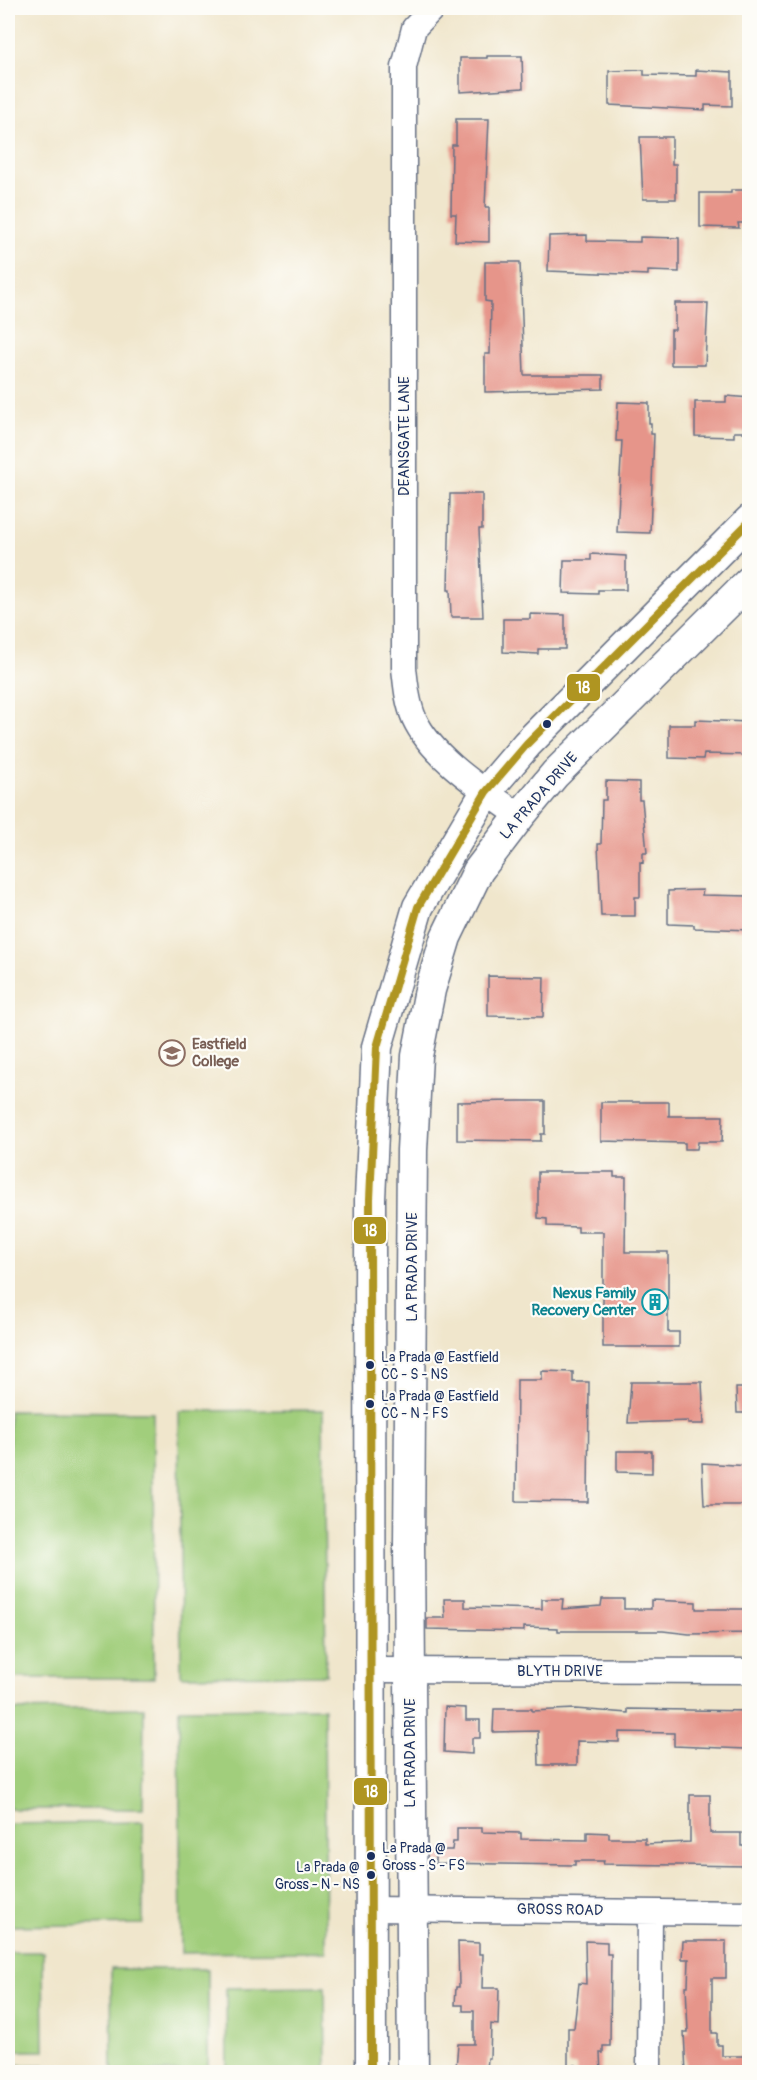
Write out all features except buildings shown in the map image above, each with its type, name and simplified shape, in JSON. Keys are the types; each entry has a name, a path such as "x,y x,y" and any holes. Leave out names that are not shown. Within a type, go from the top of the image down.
{"main road":[{"path":"371,2073 370,1199 377,1047 418,907 486,792 527,744 750,520"},
{"name":"LA PRADA DRIVE","path":"413,2073 410,1670 412,1150 417,1056 430,990 446,937 478,871 520,816 555,774 750,581"},
{"path":"377,1047 417,1056"},
{"path":"371,1308 412,1309"}],"street":[{"name":"DEANSGATE LANE","path":"430,10 409,41 404,67 404,668 407,696 414,718 424,736 438,751 486,792 520,816"},
{"name":"BLYTH DRIVE","path":"371,1670 750,1671"},
{"name":"GROSS ROAD","path":"371,1909 750,1913"},
{"path":"648,2073 650,1912"}],"green space":[{"path":"323,1410 326,1675 181,1676 179,1411"},
{"path":"9,1411 153,1412 154,1678 9,1678"},
{"path":"144,1708 143,1809 9,1809 9,1710"},
{"path":"324,1708 326,1952 181,1953 179,1709"},
{"path":"143,1822 143,1924 9,1926 9,1824"},
{"path":"8,1952 43,1952 44,2051 8,2051"},
{"path":"111,1969 208,1969 208,2072 112,2072"},
{"path":"325,1987 326,2072 227,2072 226,1988"},
{"path":"8,2065 44,2065 44,2072 8,2072"}],"transit line":[{"name":"18","path":"371,2072 370,1199 377,1047 418,907 486,792 527,744 750,521"}],"place":[{"name":"Eastfield College","path":"172,1053"},
{"name":"Nexus Family Recovery Center","path":"655,1302"},
{"name":"La Prada @ Eastfield CC - S - NS","path":"370,1365"},
{"name":"La Prada @ Eastfield CC - N - FS","path":"370,1404"},
{"name":"La Prada @ Gross - S - FS","path":"371,1856"},
{"name":"La Prada @ Gross - N - NS","path":"371,1875"}]}
